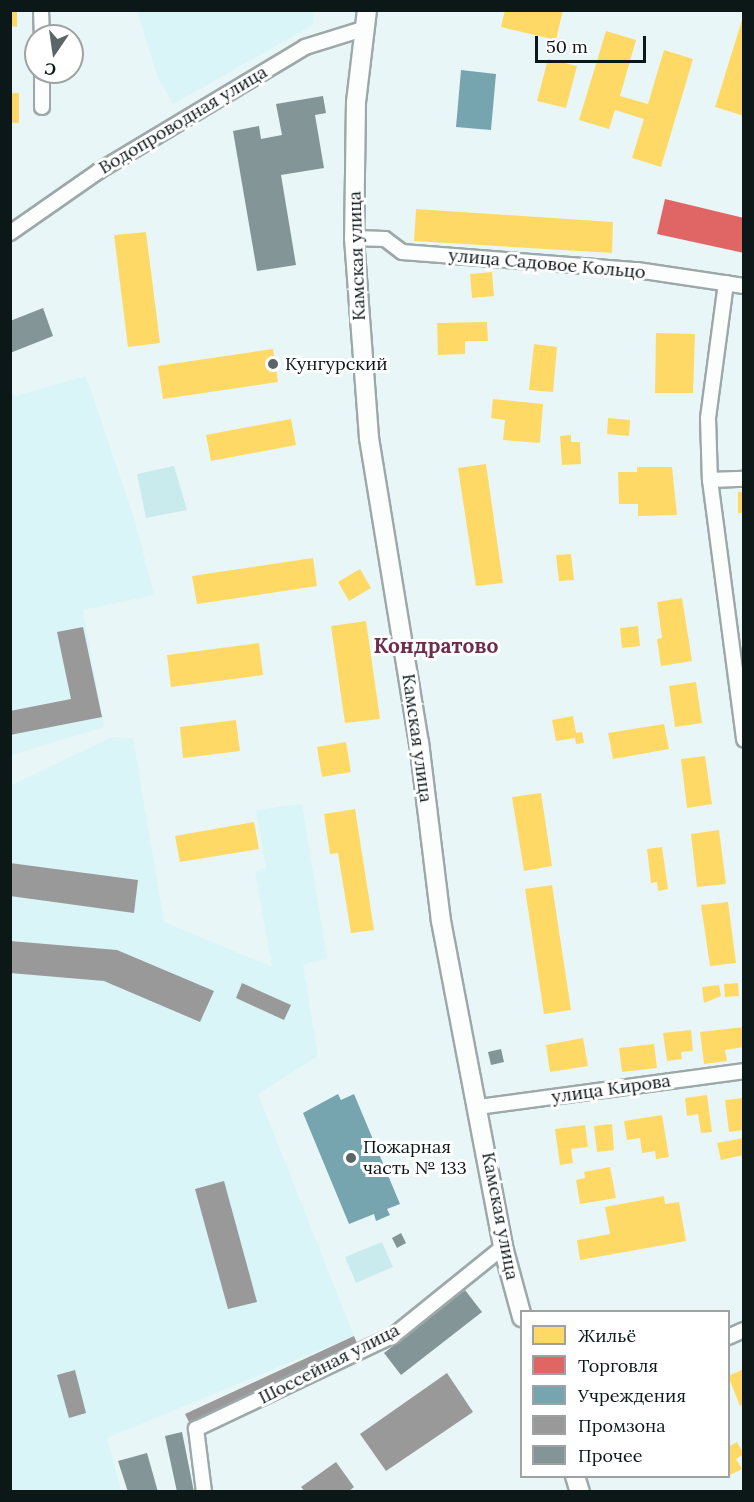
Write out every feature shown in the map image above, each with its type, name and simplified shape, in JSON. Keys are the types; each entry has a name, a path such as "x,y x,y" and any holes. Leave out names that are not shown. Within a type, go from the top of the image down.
{"street":[{"name":"Водопроводная улица","path":"10,232 99,171 305,47 366,19"},
{"name":"Камская улица","path":"366,19 357,102 354,238 369,438 419,742 441,921 479,1107 503,1247 520,1310"},
{"path":"42,84 42,107"},
{"name":"улица Садовое Кольцо","path":"354,238 385,239 402,252 637,270 744,286"},
{"path":"726,283 708,418 710,480 744,740"},
{"path":"710,480 744,479"},
{"name":"улица Кирова","path":"479,1107 744,1071"},
{"name":"Шоссейная улица","path":"204,1491 196,1429 394,1335 503,1247"},
{"path":"730,1337 744,1330"}],"shaded area":[{"path":"137,10 314,11 313,25 173,104 158,78"},
{"path":"86,376 135,521 154,595 83,610 104,727 11,755 10,391 15,396"},
{"path":"174,466 187,510 146,518 137,474"},
{"path":"112,737 133,738 164,922 272,967 255,871 266,868 256,810 302,804 327,959 303,964 318,1056 258,1094 354,1336 107,1438 121,1491 11,1491 10,786"},
{"path":"382,1242 393,1267 356,1283 345,1257"}],"building: Жильё":[{"path":"10,10 17,10 17,27 10,26"},
{"path":"505,10 563,10 556,40 501,27"},
{"path":"744,17 744,116 715,107"},
{"path":"606,31 636,40 620,96 648,104 664,50 693,59 661,167 632,158 644,119 615,110 609,129 579,120"},
{"path":"548,59 577,66 566,108 537,101"},
{"path":"10,93 19,93 19,123 10,123"},
{"path":"416,209 613,222 612,253 414,241"},
{"path":"146,232 160,343 128,347 114,235"},
{"path":"492,272 494,296 472,298 470,274"},
{"path":"487,322 488,341 465,341 465,354 438,355 437,323"},
{"path":"656,333 695,334 693,393 655,393"},
{"path":"534,344 557,347 553,392 529,390"},
{"path":"273,349 278,382 163,399 158,366"},
{"path":"493,399 543,404 540,443 503,440 505,420 491,418"},
{"path":"608,418 630,420 629,436 607,434"},
{"path":"291,419 296,445 211,461 206,435"},
{"path":"571,435 571,442 580,442 581,464 562,465 560,436"},
{"path":"486,464 503,583 476,586 458,468"},
{"path":"637,467 672,467 677,515 638,516 638,504 619,504 618,472 637,472"},
{"path":"738,492 744,492 744,513 738,513"},
{"path":"571,554 574,580 559,581 556,555"},
{"path":"313,558 317,586 197,604 192,576"},
{"path":"360,569 371,588 349,601 338,582"},
{"path":"682,598 692,661 661,666 657,639 662,638 657,602"},
{"path":"366,621 380,719 345,723 331,626"},
{"path":"638,626 640,646 622,648 620,628"},
{"path":"259,643 263,675 171,687 167,655"},
{"path":"696,682 702,723 675,727 669,686"},
{"path":"573,716 576,733 582,732 584,743 576,744 575,738 556,741 552,720"},
{"path":"236,720 240,751 183,758 180,727"},
{"path":"664,724 669,749 613,759 608,733"},
{"path":"346,742 351,772 322,777 317,747"},
{"path":"705,756 712,804 687,808 681,759"},
{"path":"541,793 552,866 524,871 512,797"},
{"path":"355,809 374,930 351,933 338,853 330,854 324,814"},
{"path":"254,822 259,849 180,862 175,836"},
{"path":"719,830 726,884 697,887 691,834"},
{"path":"662,847 668,889 658,891 657,882 651,883 647,849"},
{"path":"552,885 571,1010 544,1014 525,889"},
{"path":"728,902 736,963 710,966 701,905"},
{"path":"738,983 739,996 725,997 724,984"},
{"path":"719,985 721,996 704,1003 702,987"},
{"path":"744,1027 744,1047 725,1050 727,1061 704,1064 700,1032"},
{"path":"691,1030 693,1051 681,1052 682,1059 667,1061 663,1033"},
{"path":"583,1038 588,1066 550,1072 546,1045"},
{"path":"654,1044 657,1068 622,1072 619,1048"},
{"path":"707,1095 712,1132 701,1133 698,1114 687,1116 685,1098"},
{"path":"744,1098 744,1130 729,1132 725,1100"},
{"path":"662,1115 669,1157 656,1159 655,1151 642,1153 640,1138 627,1140 624,1121"},
{"path":"612,1124 614,1150 597,1152 594,1126"},
{"path":"585,1125 588,1147 571,1149 573,1163 560,1165 555,1129"},
{"path":"744,1138 744,1155 721,1160 717,1143"},
{"path":"610,1167 616,1198 580,1204 576,1180 585,1178 584,1172"},
{"path":"664,1196 665,1204 679,1202 686,1241 580,1260 577,1240 610,1234 605,1207"},
{"path":"744,1369 744,1404 740,1406 730,1381 730,1375"},
{"path":"737,1442 744,1454 736,1459 742,1469 730,1475 730,1446"}],"building: Торговля":[{"path":"665,199 744,218 744,253 657,234"}],"building: Учреждения":[{"path":"461,70 496,74 491,130 456,127"},
{"name":"Пожарная часть № 133","path":"338,1094 341,1100 354,1094 400,1204 387,1209 390,1215 376,1221 374,1214 349,1224 303,1113"}],"building: Промзона":[{"path":"83,627 102,717 10,735 10,711 71,699 57,632"},
{"path":"10,863 138,880 134,913 10,896"},
{"path":"10,941 117,950 214,991 200,1022 104,981 10,973"},
{"path":"242,983 291,1005 284,1020 236,998"},
{"path":"224,1181 257,1302 228,1309 195,1189"},
{"path":"354,1336 359,1348 191,1426 185,1414"},
{"path":"75,1370 86,1413 69,1418 57,1375"},
{"path":"447,1373 473,1412 386,1471 360,1434"},
{"path":"336,1462 354,1487 348,1492 305,1492 301,1487"}],"building: Прочее":[{"path":"323,96 326,113 315,115 324,168 281,175 296,265 257,271 233,131 259,126 261,139 282,135 276,104"},
{"path":"43,308 53,336 10,353 10,321"},
{"path":"501,1049 504,1062 491,1065 488,1052"},
{"path":"401,1233 406,1243 397,1248 392,1238"},
{"path":"465,1290 482,1312 401,1375 384,1353"},
{"path":"182,1432 194,1492 177,1492 165,1436"},
{"path":"147,1453 158,1492 128,1492 118,1461"}],"place":[{"name":"Кунгурский","path":"273,364"},
{"name":"Пожарная часть № 133","path":"351,1158"}],"district":[{"name":"Кондратово","path":"436,646"}]}
